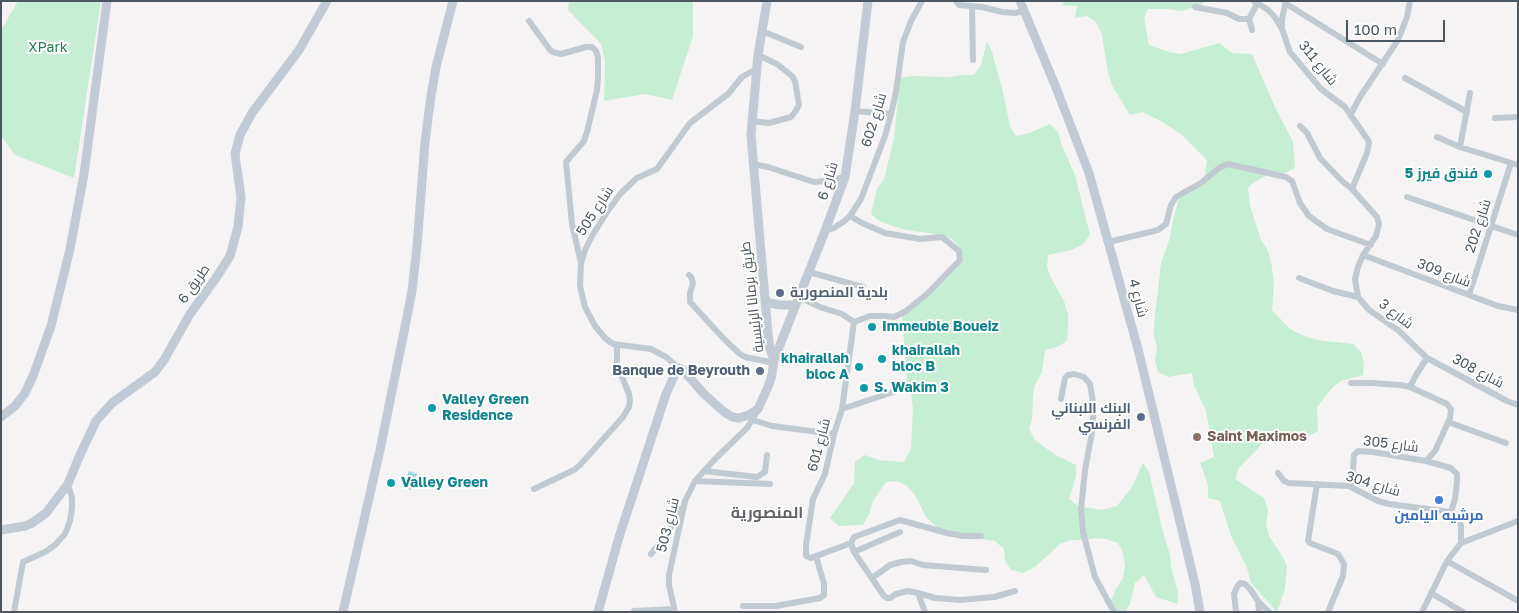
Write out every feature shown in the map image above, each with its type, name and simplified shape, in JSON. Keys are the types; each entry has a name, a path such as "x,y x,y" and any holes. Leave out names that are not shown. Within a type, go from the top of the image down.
{"street":[{"path":"1,417 16,406 25,393 51,326 70,249 82,183 107,1"},
{"name":"طريق 6","path":"1,530 24,526 40,518 63,492 96,421 112,403 155,372 164,360 190,314 230,256 238,227 241,197 235,154 240,135 252,113 299,50 327,1"},
{"path":"343,612 380,450 412,291 429,112 436,67 453,1"},
{"name":"طريق برمانا الرئيسية","path":"758,409 768,387 774,362 768,334 751,121 756,69 767,1"},
{"name":"شارع 6","path":"774,362 826,231 845,177 868,1"},
{"name":"شارع 602","path":"826,231 834,228 850,216 861,199 885,136 891,114 903,42 910,21 922,1"},
{"path":"956,1 959,5 977,5 1008,13 1023,11"},
{"name":"شارع 4","path":"1020,1 1089,173 1138,349 1195,584 1200,612"},
{"path":"1352,189 1367,154 1369,143 1350,113 1400,36 1407,17 1410,1"},
{"path":"1252,30 1249,19 1255,2"},
{"name":"شارع 311","path":"1255,2 1268,10 1282,29 1290,52 1315,82 1350,113"},
{"path":"1282,29 1286,2 1383,64"},
{"path":"973,60 977,5"},
{"path":"1195,7 1227,13 1239,19 1249,19"},
{"path":"529,21 553,52 561,54 586,47 596,51 598,57 597,90 587,132 584,141 566,162 572,224 581,264"},
{"path":"762,31 801,47"},
{"path":"751,121 769,123 790,116 795,112 798,105 796,81 792,76 784,68 758,55"},
{"name":"شارع 505","path":"617,345 605,338 590,317 582,297 581,264 592,236 606,212 621,193 637,178 657,169 690,123 720,101 742,77 756,69"},
{"path":"1405,78 1467,112"},
{"path":"1460,147 1470,93"},
{"path":"855,111 891,114"},
{"path":"1495,118 1518,117"},
{"path":"1299,278 1358,297 1355,279 1363,255 1378,231 1378,220 1352,189 1320,158 1307,133 1300,126"},
{"path":"1437,137 1460,147 1515,165"},
{"path":"753,164 814,182 845,177"},
{"path":"1109,242 1158,230 1166,224 1171,205 1176,197 1201,183 1219,168 1228,164 1286,177 1292,181 1300,203 1308,216 1327,229 1371,245"},
{"name":"شارع 202","path":"1469,295 1491,226 1515,165"},
{"path":"1407,197 1518,235"},
{"path":"765,302 780,304 797,301 820,306 842,314 854,322 870,316 894,317 906,312 951,271 960,260 959,251 942,237 920,239 886,233 850,216"},
{"name":"شارع 309","path":"1363,255 1498,306 1518,310"},
{"path":"809,272 863,287"},
{"path":"689,275 693,283 690,302 725,340 745,357 774,362"},
{"name":"شارع 3","path":"1358,297 1369,310 1398,330 1427,358"},
{"name":"شارع 601","path":"816,556 808,558 805,551 811,507 814,495 827,470 834,434 842,409 854,322"},
{"path":"768,334 784,334"},
{"path":"534,489 574,470 623,417 629,407 629,394 617,363 617,345 652,349 666,356 688,375 714,404 732,416 744,417 758,409"},
{"path":"1410,387 1427,358"},
{"name":"شارع 308","path":"1427,358 1518,405"},
{"path":"598,612 619,537 666,394 671,379 679,368"},
{"path":"1061,398 1065,378 1068,375 1074,374 1084,377 1090,384 1094,408 1081,510 1083,532 1095,577 1113,611"},
{"path":"1351,383 1391,384 1410,387 1450,407 1451,412 1448,422 1435,451 1426,462 1451,468 1457,474 1458,482 1451,512 1461,525 1460,543 1447,561 1422,612"},
{"path":"842,409 896,391"},
{"name":"شارع 503","path":"675,610 669,585 669,574 686,501 704,470 747,428 758,409"},
{"path":"752,420 772,426 834,434"},
{"path":"1448,422 1506,443"},
{"name":"شارع 305","path":"1352,488 1354,456 1358,451 1426,462"},
{"path":"704,470 757,477 765,472 767,455"},
{"name":"شارع 304","path":"1278,473 1284,482 1352,488 1378,501 1389,504 1451,512"},
{"path":"696,481 770,484"},
{"path":"14,612 23,562 45,552 66,534 72,508 72,498 68,484"},
{"path":"1317,484 1308,540 1310,543 1338,554 1344,564 1343,576 1328,612"},
{"path":"651,554 668,533 686,501"},
{"path":"743,606 776,606 820,598 824,595 825,590 816,556 851,543 854,537 900,520 947,533 963,536 981,536"},
{"path":"1460,543 1518,521"},
{"path":"854,552 900,532"},
{"path":"851,543 854,552 886,598 908,591 935,598 960,600 994,597 1015,591"},
{"path":"872,578 890,565 911,561 923,565 986,570"},
{"path":"1447,561 1518,601"},
{"path":"1236,612 1234,594 1240,584 1245,584 1250,588 1258,601 1269,612"},
{"path":"918,593 925,612"},
{"path":"1431,593 1463,612"},
{"path":"1258,601 1259,612"},
{"path":"634,611 675,610"}],"green space":[{"name":"XPark","path":"18,1 101,1 74,178 15,155 1,136 1,30"},
{"path":"569,1 693,1 693,36 672,100 645,94 604,101 605,61 601,44 568,10"},
{"path":"1065,1 1207,1 1182,11 1148,9 1144,18 1149,45 1181,54 1219,43 1232,53 1252,54 1275,107 1293,142 1295,168 1285,173 1273,172 1253,183 1248,188 1250,206 1261,240 1267,249 1271,261 1274,284 1272,310 1290,329 1304,336 1317,340 1353,344 1361,352 1364,363 1363,375 1341,381 1332,388 1317,407 1318,431 1309,436 1295,433 1275,433 1266,437 1239,468 1235,479 1264,498 1268,510 1266,524 1269,536 1287,566 1285,589 1277,612 1251,583 1247,568 1231,536 1220,501 1208,498 1208,485 1200,463 1214,457 1206,411 1194,385 1192,373 1168,377 1158,372 1155,361 1157,348 1154,324 1161,263 1170,238 1178,201 1183,189 1196,185 1205,175 1207,160 1183,136 1163,122 1142,112 1130,115 1112,85 1108,73 1102,35 1096,22 1087,16 1075,18 1077,6 1062,5"},
{"path":"987,41 1002,88 1010,126 1016,136 1050,124 1058,132 1075,175 1090,235 1082,245 1071,250 1048,255 1047,267 1064,301 1068,314 1067,341 1057,347 1045,350 1042,372 1035,385 1032,419 1029,429 1035,440 1054,454 1076,465 1076,476 1069,499 1078,506 1102,510 1117,506 1132,487 1143,463 1149,472 1170,555 1171,567 1178,592 1178,604 1156,597 1144,575 1135,583 1130,604 1125,612 1112,612 1111,600 1123,578 1125,566 1123,553 1118,543 1106,539 1071,540 1060,544 1035,567 1023,573 1011,570 1005,561 1004,549 995,541 943,533 926,517 915,495 907,486 897,481 886,482 873,501 863,525 839,526 830,518 854,483 855,462 864,455 879,460 904,462 911,449 913,410 907,381 902,315 954,269 960,248 953,240 942,235 906,230 881,222 871,214 877,189 884,179 894,138 900,78 911,76 949,77 974,75 981,65"}],"water":[{"path":"409,471 417,474 411,490 402,487"}],"place":[{"name":"فندق فيرز 5","path":"1488,174"},
{"name":"بلدية المنصورية","path":"780,293"},
{"name":"Immeuble Boueiz","path":"872,327"},
{"name":"khairallah bloc B","path":"882,359"},
{"name":"khairallah bloc A","path":"859,367"},
{"name":"Banque de Beyrouth","path":"760,371"},
{"name":"S. Wakim 3","path":"864,388"},
{"name":"Valley Green Residence","path":"432,408"},
{"name":"البنك اللبناني الفرنسي","path":"1141,417"},
{"name":"Saint Maximos","path":"1197,437"},
{"name":"Valley Green","path":"391,483"},
{"name":"مرشيه اليامين","path":"1439,500"}],"district":[{"name":"المنصورية","path":"767,513"}]}
